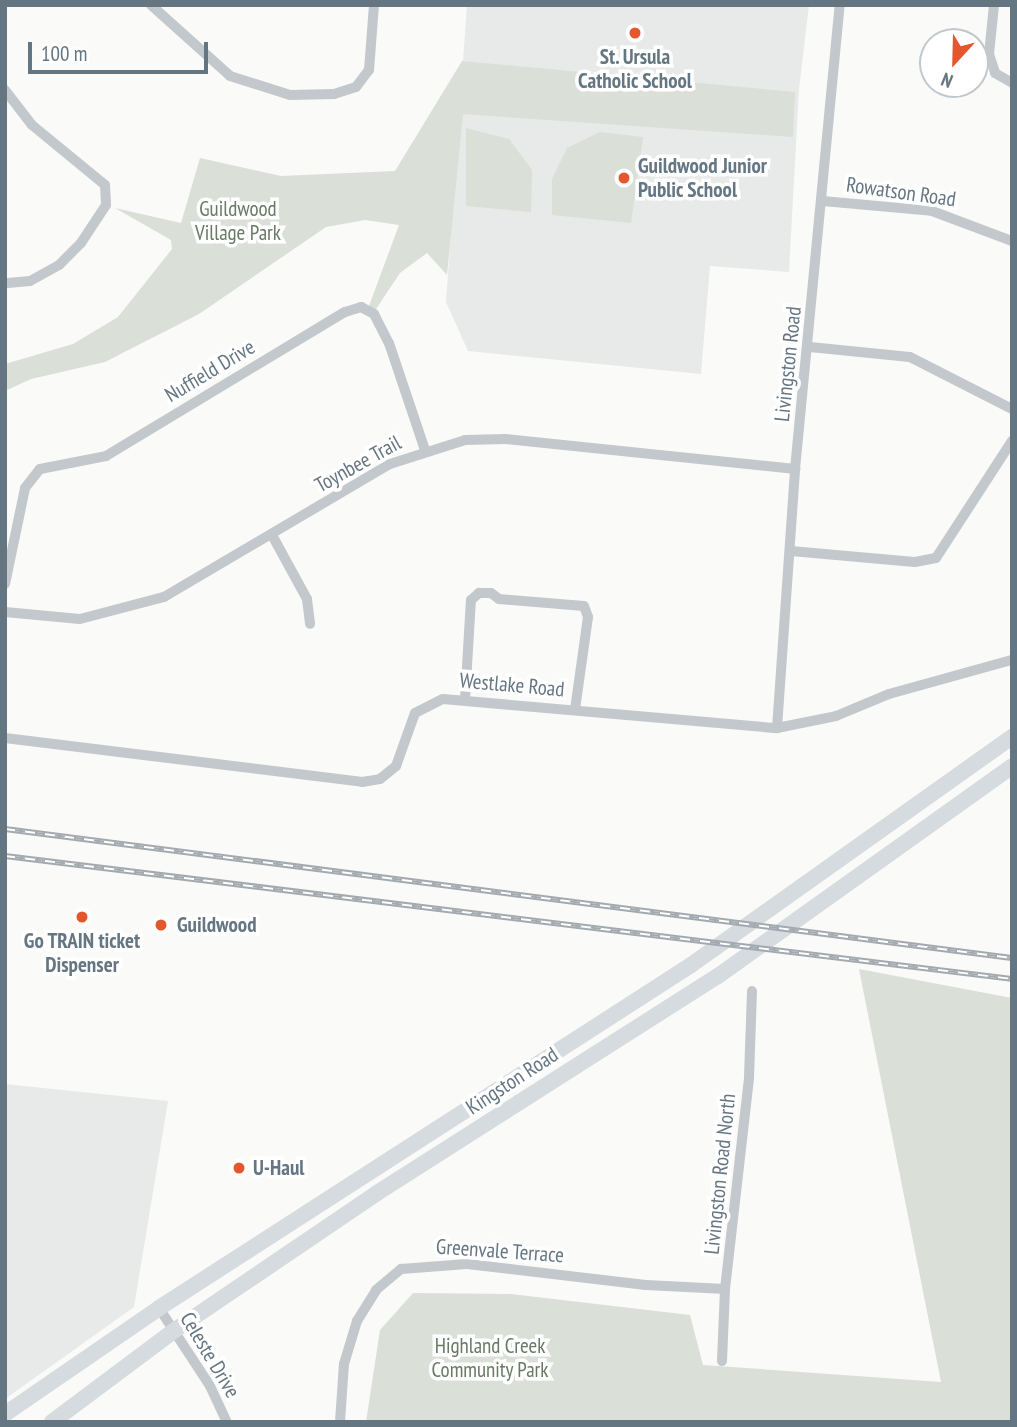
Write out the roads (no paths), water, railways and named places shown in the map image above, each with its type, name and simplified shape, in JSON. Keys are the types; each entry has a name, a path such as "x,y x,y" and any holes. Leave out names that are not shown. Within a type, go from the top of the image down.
{"main road":[{"name":"Kingston Road","path":"5,1414 159,1308 580,1037 819,877 1012,737"},
{"name":"Kingston Road","path":"52,1422 175,1330 853,882 1012,766"}],"street":[{"path":"151,5 230,76 290,95 334,94 356,87 369,70 374,5"},
{"name":"Livingston Road","path":"777,727 792,551 795,469 810,347 840,5"},
{"path":"994,5 989,54 995,73 1012,83"},
{"path":"5,90 32,125 105,185 106,205 81,243 58,265 30,281 5,283"},
{"name":"Rowatson Road","path":"823,201 932,211 1012,241"},
{"name":"Nuffield Drive","path":"5,584 25,488 40,469 106,456 361,307 381,325 425,450"},
{"path":"810,347 910,357 1012,409"},
{"name":"Toynbee Trail","path":"5,612 80,620 122,612 164,597 272,536 390,464 425,450 465,440 505,439 795,469"},
{"path":"792,551 915,562 936,558 1012,441"},
{"path":"272,536 307,599 310,624"},
{"path":"465,700 471,600 479,593 491,593 499,599 584,606 588,617 575,710"},
{"name":"Westlake Road","path":"5,738 362,782 380,779 396,766 415,713 443,699 777,727 836,716 889,694 1012,660"},
{"name":"Livingston Road North","path":"722,1361 725,1289 749,1077 752,991"},
{"name":"Greenvale Terrace","path":"340,1422 344,1364 357,1321 376,1290 401,1269 467,1264 646,1286 725,1289"},
{"name":"Celeste Drive","path":"159,1308 211,1386 227,1422"}],"railway":[{"path":"5,829 1012,958"},
{"path":"5,856 1012,979"}],"place":[{"name":"St. Ursula Catholic School","path":"635,33"},
{"name":"Guildwood Junior Public School","path":"624,178"},
{"name":"Go TRAIN ticket Dispenser","path":"82,917"},
{"name":"Guildwood","path":"161,925"},
{"name":"U-Haul","path":"239,1168"}],"park label":[{"name":"Guildwood Village Park","path":"238,221"},
{"name":"Highland Creek Community Park","path":"490,1358"}]}
